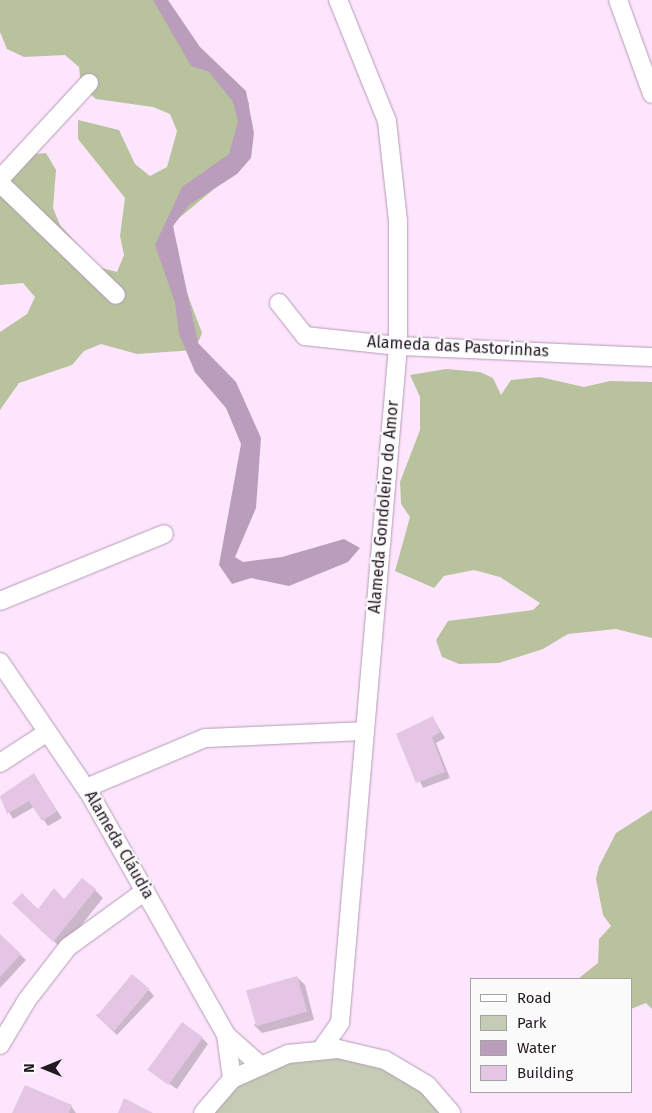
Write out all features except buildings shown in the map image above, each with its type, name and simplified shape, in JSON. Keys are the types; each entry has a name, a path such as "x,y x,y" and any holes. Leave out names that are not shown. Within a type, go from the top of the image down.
{"street":[{"name":"Alameda Gondoleiro do Amor","path":"338,0 387,122 398,221 398,346 340,1023"},
{"path":"618,0 652,94"},
{"path":"0,179 89,83"},
{"path":"0,183 116,295"},
{"name":"Alameda das Pastorinhas","path":"279,304 305,336 398,346 652,357"},
{"path":"0,601 164,534"},
{"name":"Alameda Cláudia","path":"0,662 46,733 86,788 226,1035"},
{"path":"86,788 205,738 365,731"},
{"path":"0,763 46,733"},
{"path":"0,1045 26,1000 68,947 145,891"},
{"path":"321,1050 340,1023 356,1053"},
{"path":"226,1035 261,1066"},
{"path":"226,1035 232,1079"},
{"path":"203,1113 232,1079 288,1054 321,1050 356,1053 385,1060 427,1085 452,1113"}],"green space":[{"path":"0,0 163,0 192,57 240,86 249,103 249,123 231,175 173,223 175,261 202,333 195,350 137,354 101,344 84,351 72,365 19,383 0,410 0,332 27,314 35,297 23,283 0,285 0,198 5,186 27,155 46,153 56,170 53,208 60,225 98,267 117,272 124,255 120,236 125,198 78,139 78,120 119,130 135,164 150,176 167,167 177,131 170,114 153,107 96,99 81,86 79,67 65,55 24,57 7,49 0,32"},
{"path":"446,369 480,372 493,378 501,395 511,380 540,377 584,387 610,381 652,382 652,638 616,629 568,634 543,649 499,663 459,664 442,657 436,640 448,621 533,610 540,603 500,577 474,570 444,576 434,588 395,571 410,517 401,504 400,482 420,430 420,397 410,375"},
{"path":"652,810 652,1009 646,1003 632,1009 632,978 579,978 598,963 599,939 611,926 603,915 596,879 599,866 616,833"},
{"path":"338,1054 383,1065 423,1089 444,1113 209,1113 245,1079 289,1059"}],"water":[{"path":"153,0 168,0 200,47 246,91 254,133 251,158 237,174 189,205 173,226 198,343 236,382 261,438 256,508 235,557 243,562 282,557 344,539 360,548 348,562 289,586 251,578 232,584 219,565 241,444 226,408 195,372 179,334 175,303 155,245 182,187 229,154 238,121 233,102 209,72 191,66"}]}
